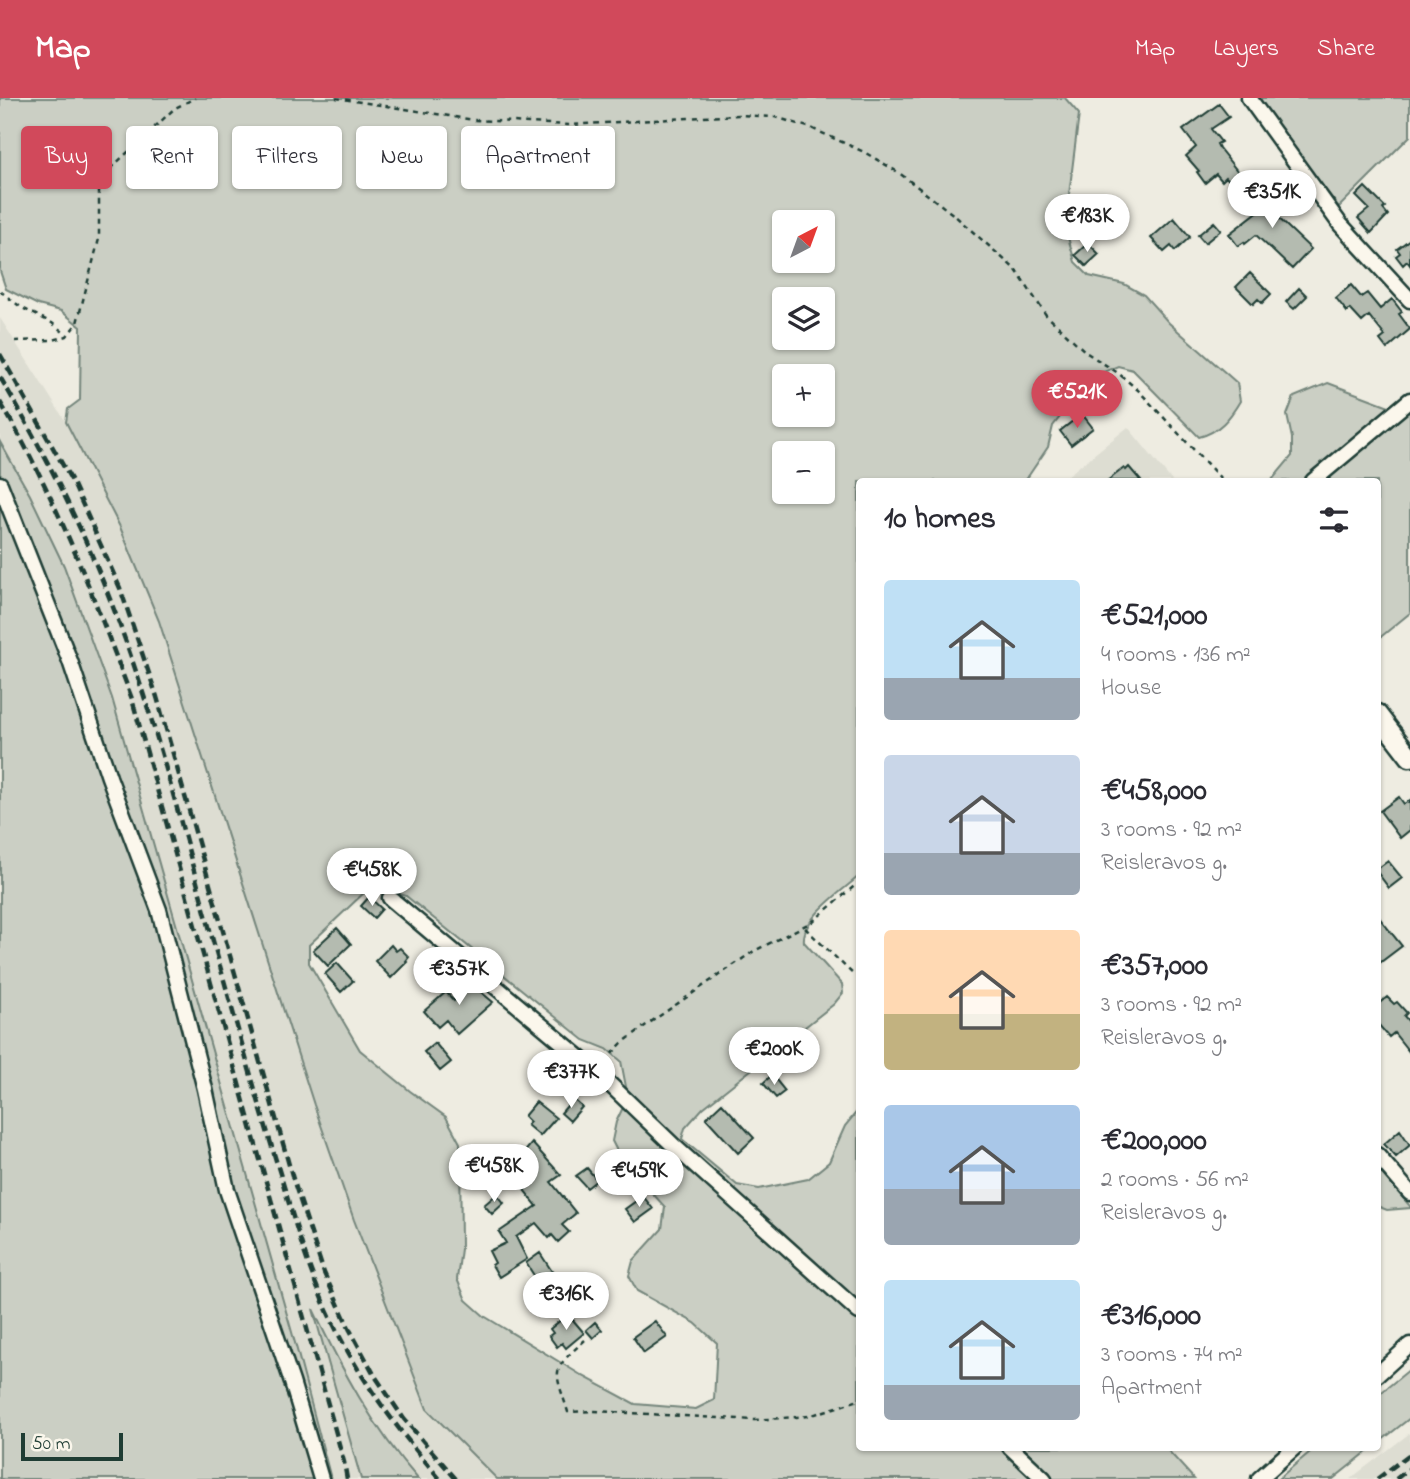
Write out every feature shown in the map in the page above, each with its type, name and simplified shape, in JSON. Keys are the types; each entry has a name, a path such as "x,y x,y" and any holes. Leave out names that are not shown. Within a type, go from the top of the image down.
{"main road":[{"path":"1381,719 1410,757"}],"street":[{"path":"1250,98 1340,223 1410,300"},
{"path":"1317,478 1410,400"},
{"path":"0,484 70,661 109,777 159,910 205,1089 227,1191 292,1382 321,1479"},
{"path":"390,898 596,1072 856,1309"},
{"path":"1381,1160 1410,1193"},
{"path":"1381,1371 1410,1345"},
{"path":"1014,1451 1044,1479"},
{"path":"1259,1479 1290,1451"}],"path":[{"path":"15,341 53,340 67,336 77,323 99,239 99,185 111,168 175,108 195,98"},
{"path":"335,98 474,120 569,125 738,115 775,117 811,128 864,152 898,172 954,215 1016,270 1046,315 1087,353 1138,390 1220,478"},
{"path":"0,292 22,308 52,323 67,336"},
{"path":"596,1072 622,1044 645,1026 754,951 804,927 856,884"},
{"path":"804,927 855,976"},
{"path":"584,1340 559,1364 557,1372 568,1412 594,1411 755,1420 809,1416 856,1401"}],"shaded area":[{"path":"0,98 1065,98 1079,114 1065,227 1075,262 1089,276 1124,284 1144,295 1169,323 1237,383 1240,401 1223,424 1199,437 1133,370 1118,366 1091,377 1053,426 1048,447 1027,478 856,478 856,878 816,915 805,933 804,942 842,984 843,993 834,1004 703,1108 685,1128 682,1139 737,1185 759,1189 808,1179 829,1162 845,1126 856,1113 856,1451 1169,1451 1194,1479 497,1479 427,1409 354,1220 314,1105 159,621 120,527 66,422 68,409 80,400 81,327 61,311 38,305 6,289 0,271","holes":["384,889 406,896 584,1040 607,1049 621,1061 628,1097 616,1122 612,1141 621,1159 665,1207 662,1229 633,1261 629,1276 637,1291 695,1323 717,1343 714,1400 696,1409 635,1404 581,1375 484,1316 466,1300 457,1279 461,1249 460,1143 446,1117 360,1050 309,963 309,945 367,890"]},
{"path":"1255,98 1410,98 1410,136 1339,207"},
{"path":"0,318 66,422 120,527 159,621 314,1105 354,1220 427,1408 497,1479 418,1479 374,1422 341,1369 316,1315 361,1479 331,1479 112,698 64,566 0,442"},
{"path":"1328,383 1389,406 1410,410 1410,613 1381,637 1381,478 1274,478 1292,456 1292,438 1287,415 1294,397"},
{"path":"1128,427 1170,478 1065,478"},
{"path":"0,442 30,495 64,566 112,698 331,1479 0,1479"},
{"path":"1381,1173 1410,1206 1387,1210 1381,1208"},
{"path":"313,1309 360,1398 387,1440 418,1479 361,1479"},
{"path":"1410,1369 1410,1418 1381,1441 1381,1393"},
{"path":"1410,1433 1410,1479 1350,1479"},
{"path":"1311,1451 1368,1451 1333,1479 1278,1479"}],"building":[{"path":"1219,104 1229,117 1211,129 1221,142 1217,144 1219,148 1242,177 1233,185 1226,177 1222,181 1216,174 1205,183 1186,156 1196,147 1183,130"},
{"path":"1261,182 1269,193 1276,188 1283,197 1269,209 1311,249 1292,269 1256,235 1238,246 1229,234 1265,206 1252,189"},
{"path":"1365,187 1385,207 1383,209 1388,215 1371,233 1358,218 1369,209 1356,196"},
{"path":"1174,218 1190,237 1175,251 1171,246 1164,252 1151,238"},
{"path":"1214,222 1221,230 1205,243 1198,235"},
{"path":"1410,239 1410,265 1407,261 1403,265 1396,256 1400,253 1397,249"},
{"path":"1088,243 1099,254 1086,266 1075,255"},
{"path":"1250,273 1271,294 1262,303 1258,299 1253,304 1236,287"},
{"path":"1351,285 1361,297 1367,293 1380,309 1392,299 1410,329 1387,349 1380,340 1385,336 1369,316 1362,322 1350,309 1347,312 1336,298"},
{"path":"1299,288 1307,296 1294,309 1286,302"},
{"path":"1082,414 1093,428 1071,445 1060,431"},
{"path":"1129,467 1138,478 1111,478 1124,468 1126,470"},
{"path":"1399,797 1404,804 1410,800 1410,830 1400,838 1381,810"},
{"path":"1388,861 1402,878 1389,888 1381,877 1381,866"},
{"path":"369,897 382,909 374,918 361,906"},
{"path":"1381,920 1402,946 1381,962"},
{"path":"337,928 351,944 328,966 313,950"},
{"path":"391,945 396,951 400,948 409,957 391,978 375,961"},
{"path":"337,963 353,981 341,992 325,974"},
{"path":"472,979 483,989 481,992 493,1002 457,1034 446,1020 438,1027 424,1011 446,992 454,1001"},
{"path":"1387,997 1394,1004 1397,1002 1407,1013 1404,1016 1410,1023 1410,1053 1394,1033 1389,1037 1381,1028 1381,1002"},
{"path":"435,1043 451,1062 440,1071 424,1052"},
{"path":"565,1064 576,1074 563,1087 553,1077"},
{"path":"772,1075 785,1091 776,1098 763,1083"},
{"path":"573,1099 582,1107 570,1121 561,1113"},
{"path":"536,1102 556,1118 540,1136 527,1125 530,1122 524,1116"},
{"path":"722,1103 754,1138 738,1153 706,1118"},
{"path":"1400,1130 1410,1145 1396,1157 1384,1144"},
{"path":"532,1143 561,1175 551,1182 576,1213 562,1225 569,1232 558,1242 552,1235 549,1238 536,1223 516,1237 527,1259 499,1277 492,1265 495,1263 489,1251 506,1243 499,1232 537,1206 524,1190 535,1181 517,1161"},
{"path":"587,1168 597,1180 587,1188 576,1176"},
{"path":"497,1194 504,1203 492,1214 484,1205"},
{"path":"643,1196 653,1209 635,1222 625,1209"},
{"path":"540,1253 553,1273 544,1280 540,1274 535,1277 526,1263"},
{"path":"568,1314 584,1333 566,1348 562,1343 557,1347 549,1336 553,1333 550,1329"},
{"path":"655,1321 667,1337 644,1353 633,1337"},
{"path":"595,1322 602,1330 593,1338 586,1330"}],"railway":[{"path":"0,354 73,483 120,588 157,697 293,1179 324,1273 375,1376 404,1419 456,1479"},
{"path":"0,377 78,523 104,584 146,701 266,1127 317,1287 343,1343 367,1384 440,1479"},
{"path":"0,402 56,510 132,699 347,1479"},
{"path":"1377,1479 1410,1454"},
{"path":"1396,1479 1410,1468"}]}
